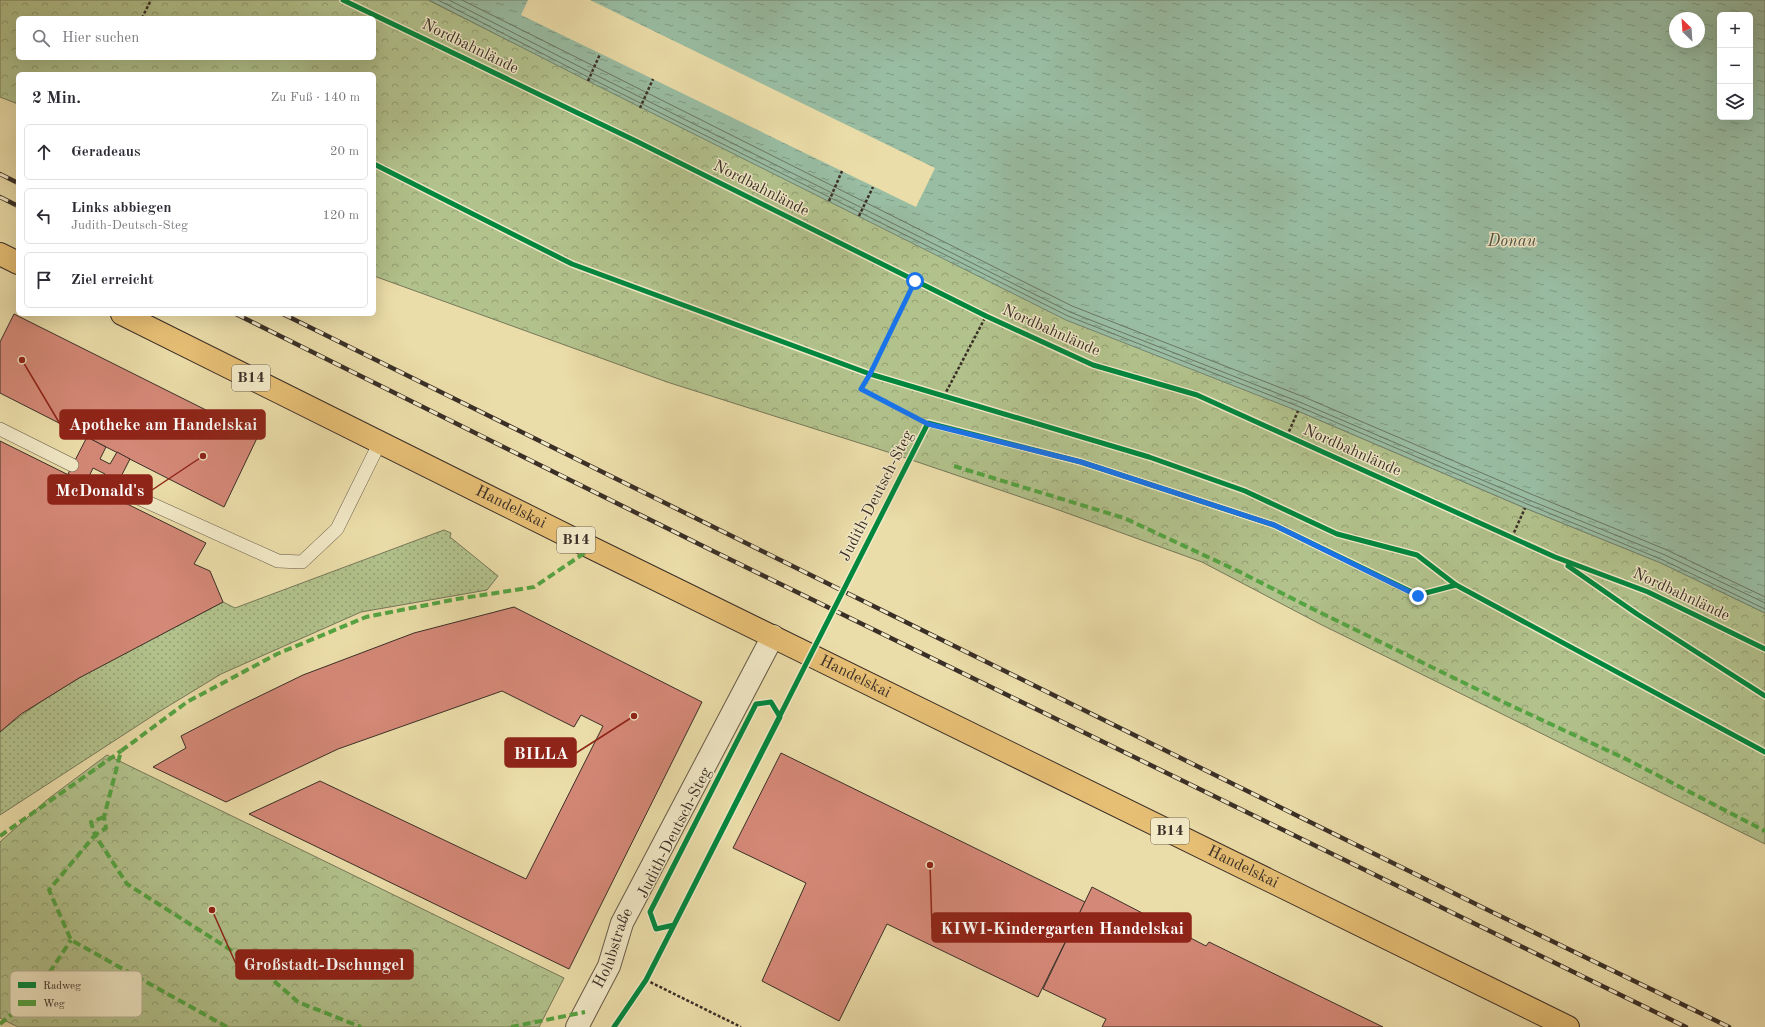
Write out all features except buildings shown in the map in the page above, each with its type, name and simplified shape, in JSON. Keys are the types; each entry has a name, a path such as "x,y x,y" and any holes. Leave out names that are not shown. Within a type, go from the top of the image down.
{"main road":[{"path":"0,254 16,262"},
{"name":"Handelskai","path":"126,316 1568,1027"}],"street":[{"name":"Holubstraße","path":"577,1027 609,966 622,923 773,636"}],"lane":[{"path":"0,429 72,466"},
{"path":"116,488 278,561 302,562 337,529 380,442"}],"path":[{"path":"143,16 151,0"},
{"path":"588,81 600,54"},
{"path":"640,108 653,79"},
{"path":"829,201 842,171"},
{"path":"859,216 873,187"},
{"path":"908,277 922,284"},
{"path":"870,374 915,281"},
{"path":"944,396 986,316"},
{"path":"862,372 877,376"},
{"path":"937,394 952,398"},
{"path":"1287,436 1298,411"},
{"path":"1512,537 1525,508"},
{"path":"1505,534 1519,541"},
{"path":"609,966 646,980 741,1027"},
{"path":"642,986 650,973"}],"green space":[{"path":"0,0 428,0 859,216 1298,411 1525,508 1661,563 1765,613 1765,844 1320,624 1202,562 1053,508 894,454 667,382 376,277 376,72 16,72 16,103 0,97"},
{"path":"444,530 451,533 450,537 498,576 487,590 361,612 221,674 157,713 0,815 0,732 52,695 108,662 223,602 235,608"},
{"path":"107,755 564,978 539,1027 18,1027 0,1018 0,842 48,799"}],"water":[{"name":"Donau","path":"429,0 1765,0 1765,613 1661,563 1525,508 1298,411 1066,320"}],"pier":[{"path":"528,0 590,0 935,168 916,207 521,15"}],"railway":[{"path":"0,174 16,182"},
{"path":"0,197 16,205"},
{"path":"240,316 713,551 1686,1027"},
{"path":"287,316 1494,913 1729,1027"}],"marked path":[{"path":"954,466 1124,518 1238,571 1499,700 1628,760 1765,831"},
{"path":"104,817 91,822 95,835 106,828 104,817 121,751 187,702 277,654 366,617 457,599 534,587 592,548"},
{"path":"0,836 121,751"},
{"path":"127,971 71,940 49,890 95,835 127,884 259,968 298,1002 361,1027"},
{"path":"51,971 71,940"},
{"path":"142,980 227,1027"},
{"path":"511,1027 585,1012"},
{"path":"0,1024 10,1016"}],"cycle path":[{"name":"Nordbahnlände","path":"343,0 636,141 986,316 1093,365 1197,395 1555,557 1648,592 1765,649"},
{"path":"376,165 572,264 870,374 1149,457 1245,491 1337,534 1417,555 1456,585 1765,752"},
{"name":"Judith-Deutsch-Steg","path":"614,1027 646,980 780,717 771,702 756,704 650,912 656,929 674,925 928,423 1081,462 1274,525 1418,595 1456,585"},
{"path":"1568,566 1637,614 1765,696"}],"place":[{"name":"Apotheke am Handelskai","path":"22,360"},
{"name":"McDonald's","path":"203,456"},
{"name":"BILLA","path":"634,716"},
{"name":"KIWI-Kindergarten Handelskai","path":"930,865"},
{"name":"Großstadt-Dschungel","path":"212,910"}],"route":[{"path":"915,281 870,374 861,389 928,424 1081,462 1274,525 1418,596"}]}
